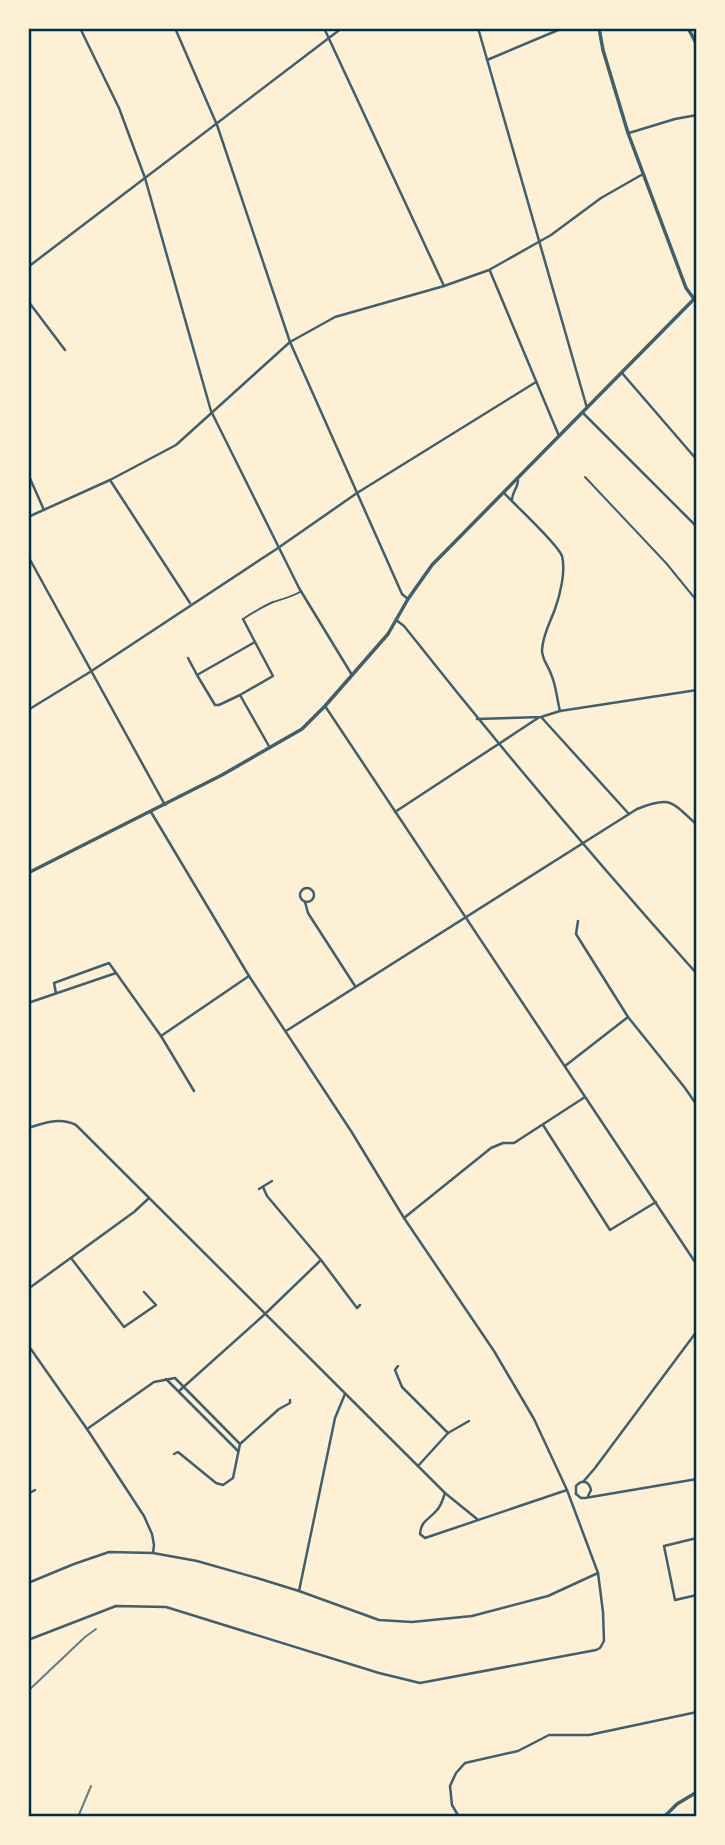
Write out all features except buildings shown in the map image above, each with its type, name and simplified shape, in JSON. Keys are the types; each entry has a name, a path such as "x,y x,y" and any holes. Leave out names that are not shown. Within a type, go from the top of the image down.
{"street":[{"path":"80,28 119,108 145,178 211,411 278,548 352,675"},
{"path":"175,28 217,125 290,342 402,594 408,600"},
{"path":"324,28 444,286"},
{"path":"28,267 342,28"},
{"path":"478,28 587,409"},
{"path":"487,60 563,28"},
{"path":"28,873 165,805 302,729 388,634 432,565 696,300 686,288 628,133 599,28"},
{"path":"688,28 696,38 697,45"},
{"path":"628,133 675,118 697,115"},
{"path":"28,517 110,480 176,445 290,342 335,317 444,286 489,270 551,235 601,198 643,174"},
{"path":"489,270 559,436"},
{"path":"28,301 65,350"},
{"path":"622,373 697,460"},
{"path":"28,710 278,548 357,493 536,382"},
{"path":"583,413 697,527"},
{"path":"28,474 44,510"},
{"path":"110,480 191,604"},
{"path":"513,503 518,480"},
{"path":"504,493 551,541 562,559 556,609 542,646 542,659 551,674 560,711"},
{"path":"28,556 165,805"},
{"path":"188,658 215,705 240,695 273,676 243,619"},
{"path":"396,620 405,627 582,845 697,974"},
{"path":"197,675 255,642"},
{"path":"477,719 541,716 697,690"},
{"path":"240,695 270,748"},
{"path":"324,706 697,1265"},
{"path":"395,812 541,716"},
{"path":"541,716 629,814"},
{"path":"286,1031 629,814 651,803 667,801 697,825"},
{"path":"28,1640 116,1606 166,1607 420,1684 596,1650 604,1641 598,1573 566,1488 534,1419 494,1351 404,1218 351,1131 249,976 151,812"},
{"path":"305,902 312,900 314,896 313,891 307,888 300,893 301,900 305,902 309,913 356,987"},
{"path":"578,921 576,934 628,1017 697,1106"},
{"path":"56,993 54,983 109,963 161,1036 194,1091"},
{"path":"28,1003 116,973"},
{"path":"161,1036 249,976"},
{"path":"565,1066 628,1017"},
{"path":"404,1218 491,1148 503,1143 514,1143 585,1097"},
{"path":"28,1128 53,1121 66,1121 76,1125 445,1493 477,1519"},
{"path":"542,1125 610,1230 656,1202"},
{"path":"272,1181 261,1188 357,1308 360,1305"},
{"path":"28,1289 148,1199"},
{"path":"71,1258 124,1327 156,1305 144,1292"},
{"path":"179,1391 321,1260"},
{"path":"445,1493 438,1510 420,1527 420,1534 425,1538 583,1482 697,1331"},
{"path":"28,1345 144,1516 152,1534 153,1553"},
{"path":"398,1366 395,1370 402,1387 448,1433"},
{"path":"87,1429 154,1382 174,1378 240,1444"},
{"path":"166,1379 238,1451"},
{"path":"299,1591 335,1418 345,1394"},
{"path":"174,1454 178,1452 216,1483 223,1485 233,1478 240,1444 279,1409 290,1403 290,1400"},
{"path":"418,1466 448,1433 469,1421"},
{"path":"569,1496 576,1494 582,1498 697,1479"},
{"path":"583,1482 591,1487 588,1496"},
{"path":"576,1486 576,1494"},
{"path":"28,1494 35,1490"},
{"path":"697,1538 664,1546 675,1600 697,1595"},
{"path":"28,1583 109,1552 153,1553 197,1562 299,1591 379,1620 412,1622 472,1616 548,1596 598,1573"},
{"path":"459,1817 452,1805 450,1786 458,1769 468,1761 518,1751 549,1735 594,1734 697,1712"},
{"path":"667,1816 677,1804 697,1792"}],"lane":[{"path":"585,477 657,553 697,601"},
{"path":"243,619 260,608 301,591"}],"railway":[{"path":"28,1691 96,1629"},
{"path":"78,1817 91,1786"}]}
